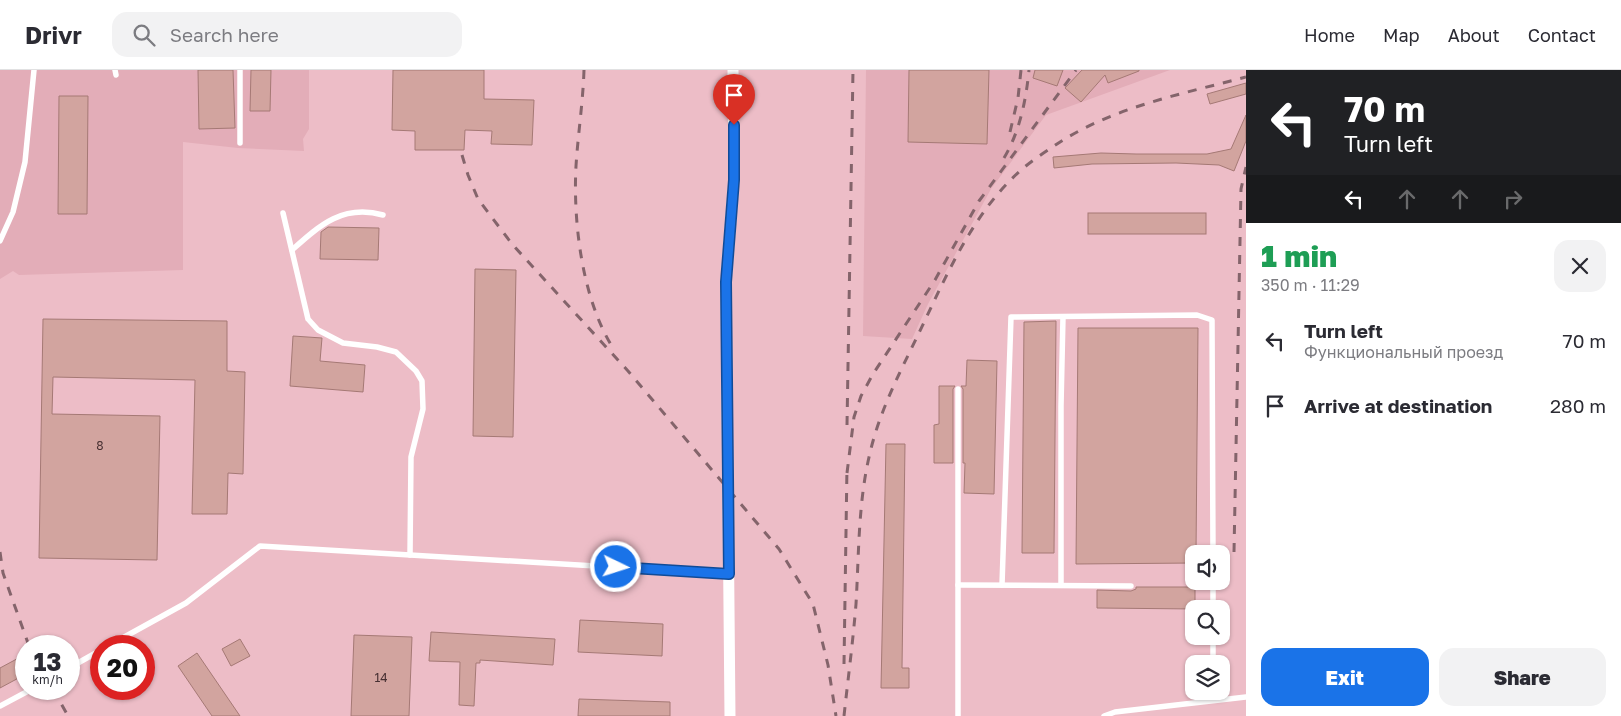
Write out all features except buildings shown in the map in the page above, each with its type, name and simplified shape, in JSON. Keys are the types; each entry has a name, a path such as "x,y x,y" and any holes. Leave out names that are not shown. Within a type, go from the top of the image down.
{"street":[{"path":"730,716 726,282 734,180 733,70"}],"lane":[{"path":"0,241 13,212 25,162 34,70"},
{"path":"240,70 240,143"},
{"path":"292,250 316,229 337,216 364,211 383,214"},
{"path":"283,213 308,320 318,330 342,343 377,347 396,352 416,372 422,381 423,409 411,457 410,555"},
{"path":"1002,585 1011,317 1197,315 1212,320 1213,545"},
{"path":"1061,585 1063,316"},
{"path":"958,388 958,716"},
{"path":"128,635 186,602 260,546 729,574"},
{"path":"958,585 1131,586"},
{"path":"1230,698 1246,696"},
{"path":"0,706 15,698"},
{"path":"1104,716 1115,712 1213,700"}],"shaded area":[{"path":"0,70 309,70 309,129 303,139 304,151 238,148 183,142 183,270 19,275 13,271 0,279"},
{"path":"866,70 1170,70 1046,115 991,189 928,304 912,339 863,336"}],"railway":[{"path":"584,70 575,188 578,235 587,284 594,307 602,328 613,348"},
{"path":"847,425 853,70"},
{"path":"1010,132 1018,98 1021,70"},
{"path":"1004,158 1010,148 1021,115 1029,70"},
{"path":"847,473 854,417 861,396 873,374 935,280 979,201 1076,70"},
{"path":"844,716 856,604 863,490 874,438 884,408 903,365 949,271 973,228 987,207 1020,171 1043,153 1079,131 1101,120 1148,103 1246,77"},
{"path":"462,155 478,199 512,244 628,371 779,549 813,604 828,665 836,716"},
{"path":"1234,552 1241,189 1246,167"},
{"path":"844,664 847,466"},
{"path":"0,552 3,573 25,635"},
{"path":"59,700 68,716"}],"route":[{"path":"616,567 729,574 726,282 734,180 734,125"}]}
